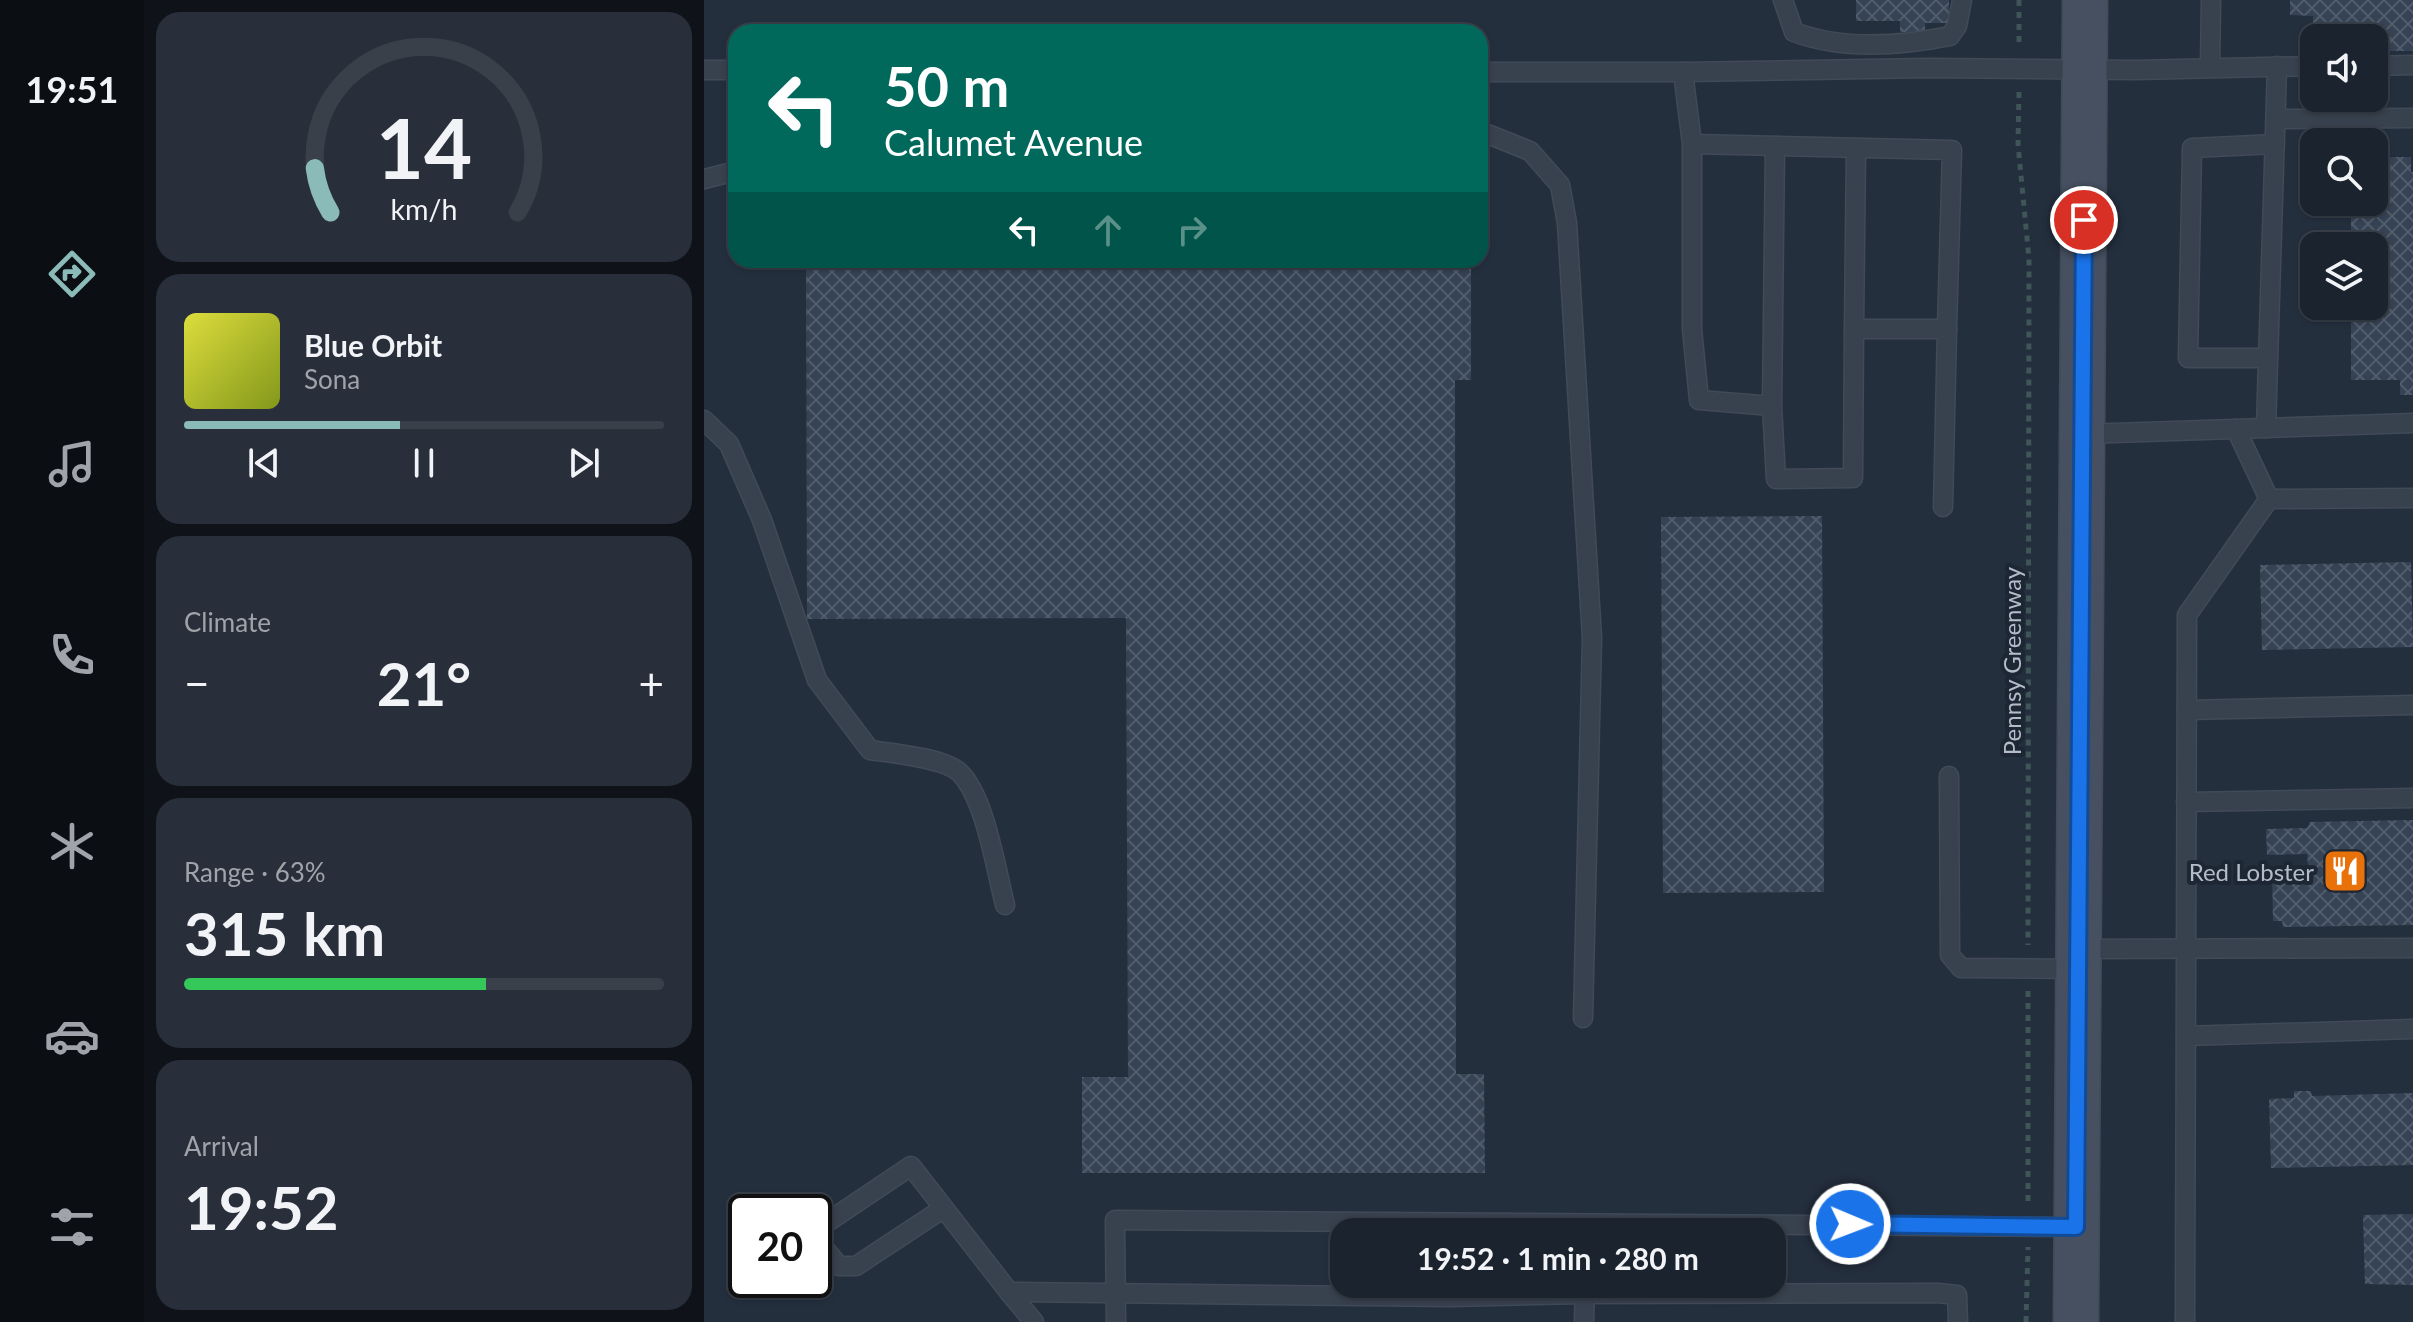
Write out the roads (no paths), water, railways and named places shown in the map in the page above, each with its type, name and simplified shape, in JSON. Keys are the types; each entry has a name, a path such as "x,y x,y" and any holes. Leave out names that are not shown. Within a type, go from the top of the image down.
{"main road":[{"path":"2076,1322 2085,0"}],"lane":[{"path":"1783,0 1794,32 1817,41 1840,43 1919,42 1950,36 1957,26 1962,0"},
{"path":"2210,67 2211,0"},
{"path":"2388,66 2413,65"},
{"path":"2266,428 2277,66"},
{"path":"1488,72 2136,70 2300,66"},
{"path":"704,70 728,70"},
{"path":"1683,72 1692,144 1692,329 1699,400 1772,406"},
{"path":"2276,119 2413,118"},
{"path":"1488,134 1530,151 1560,185 1567,223 1592,638 1583,1018"},
{"path":"1692,144 1952,150 1943,507"},
{"path":"2268,358 2188,358 2192,148 2275,144"},
{"path":"1775,146 1772,406 1776,479 1853,478 1856,148"},
{"path":"704,179 728,173"},
{"path":"1854,329 1947,329"},
{"path":"704,420 729,444 762,520 817,680 870,750 922,758 958,771 980,805 1005,905"},
{"path":"2083,434 2413,423"},
{"path":"2236,429 2269,499"},
{"path":"2269,499 2413,498"},
{"path":"2185,1322 2187,615 2269,499"},
{"path":"2187,710 2413,705"},
{"path":"1949,776 1950,955 1961,968 2028,968 2079,959 2186,950 2413,948"},
{"path":"2186,802 2413,798"},
{"path":"2186,1036 2413,1029"},
{"path":"944,1208 856,1266 839,1266 823,1247 823,1225 911,1166 1034,1322"},
{"path":"1116,1322 1115,1220 1330,1223"},
{"path":"1786,1227 2076,1227"},
{"path":"1786,1291 1957,1295 1958,1322"},
{"path":"1009,1292 1330,1295"},
{"path":"1584,1322 1585,1298"}],"place":[{"name":"Red Lobster","path":"2345,871"}]}
